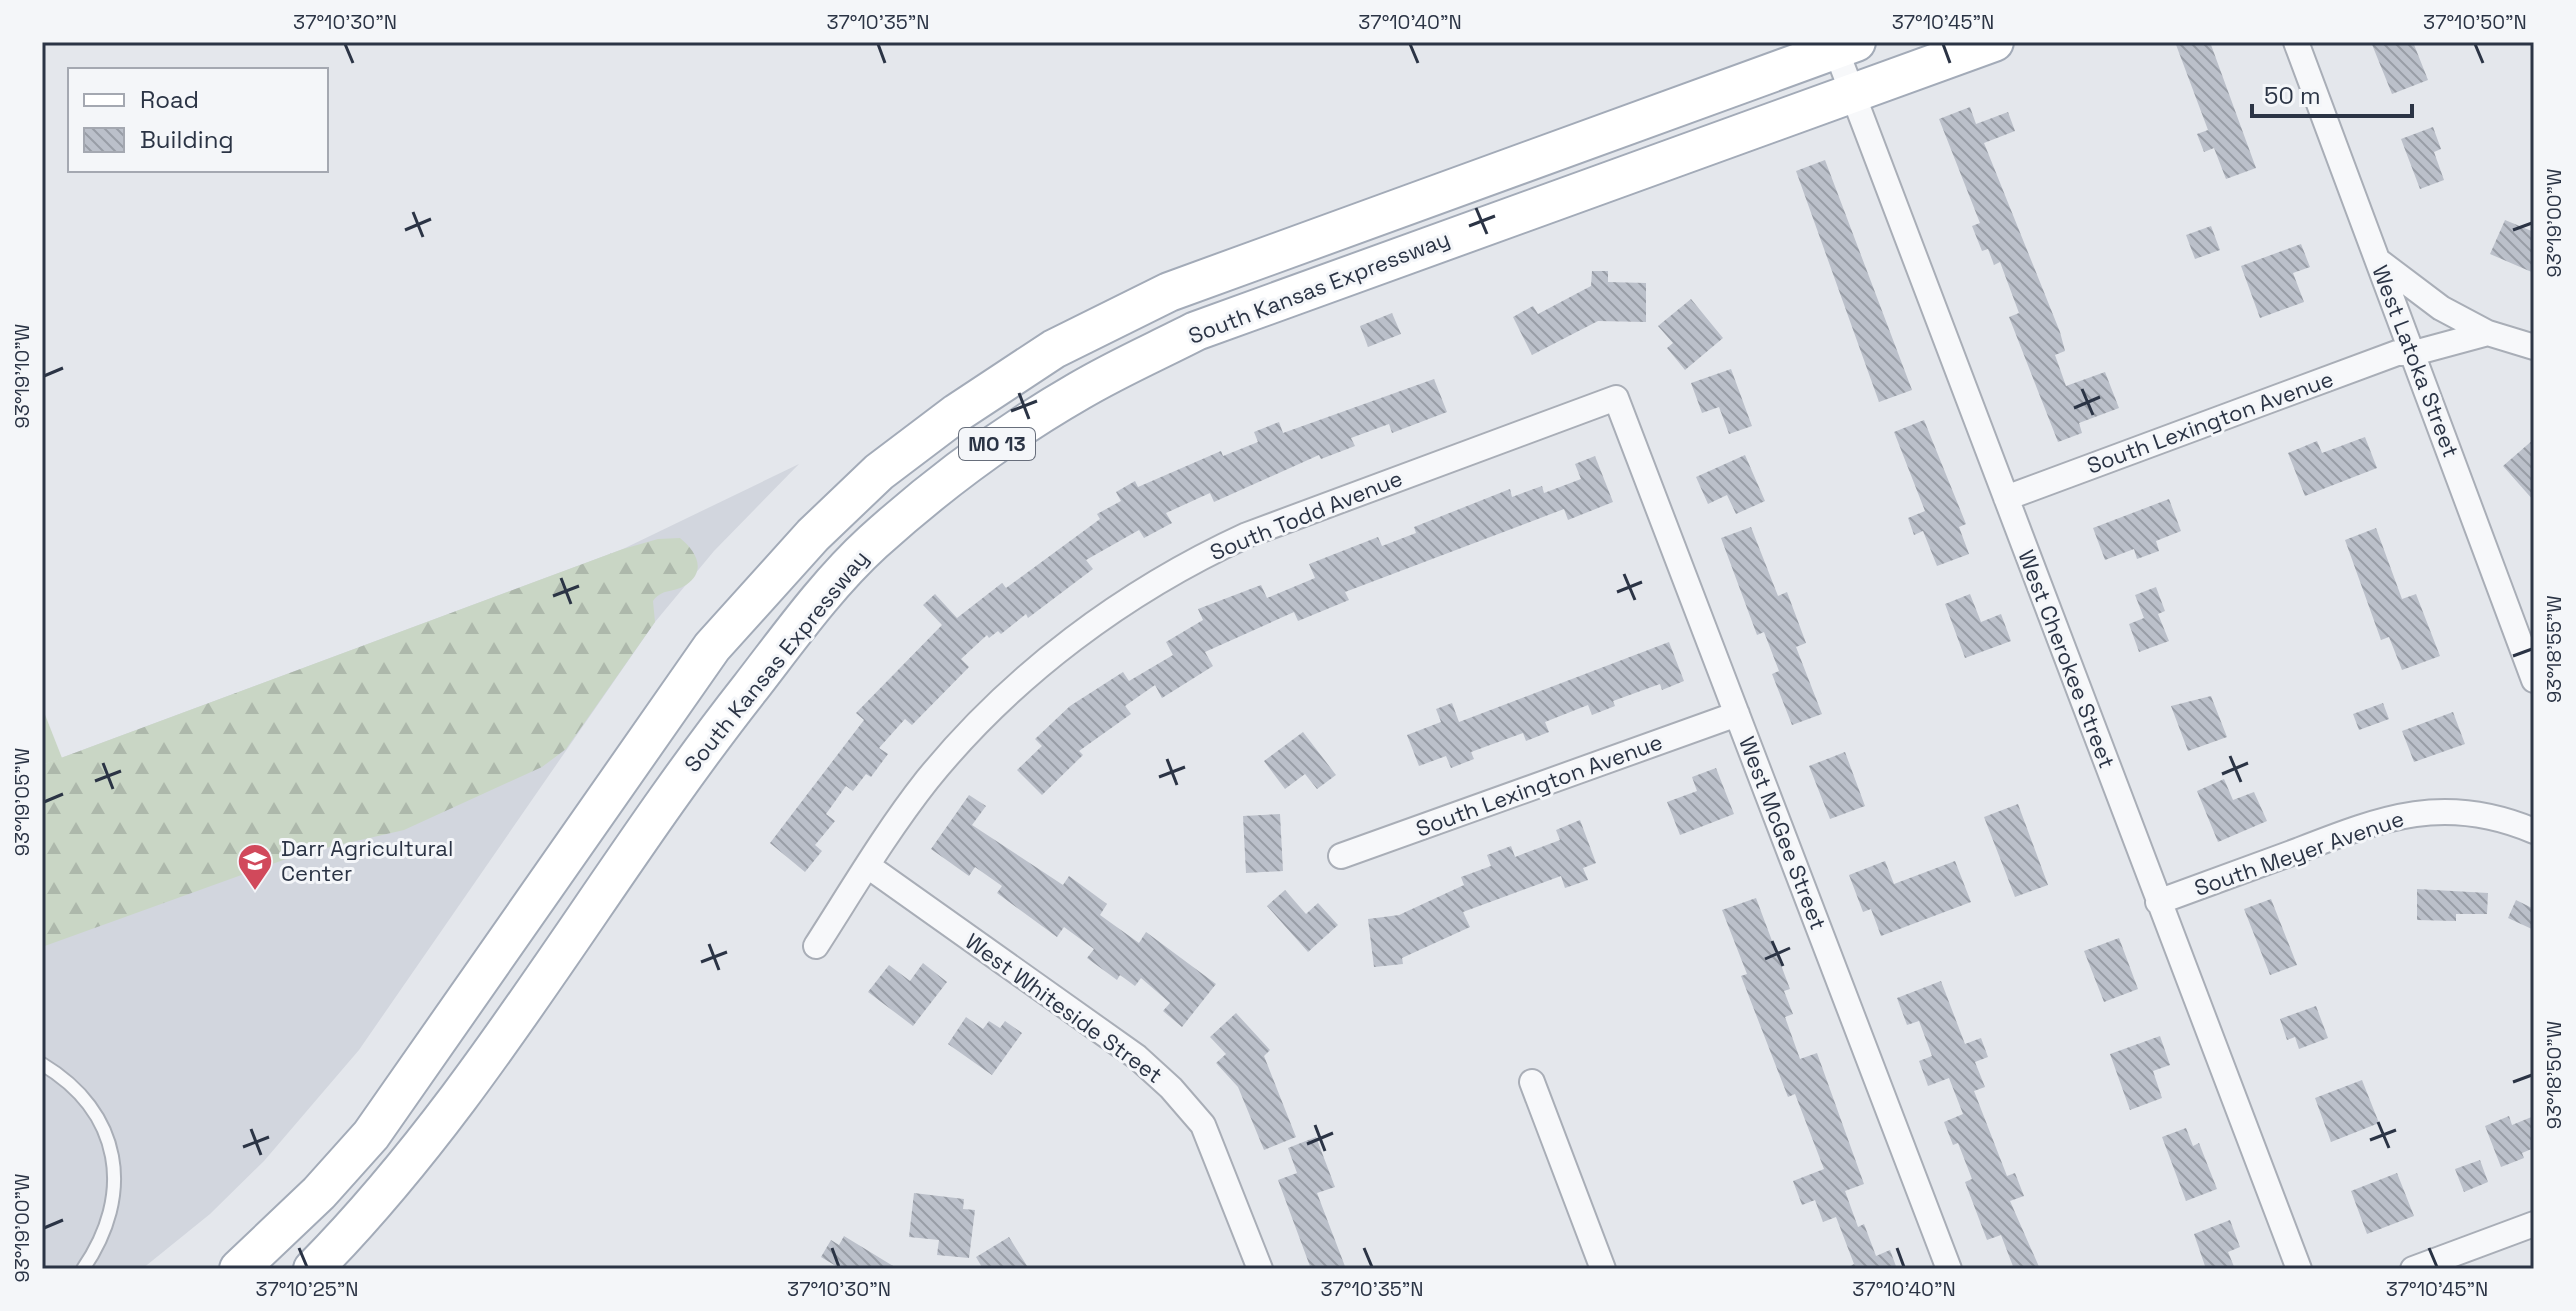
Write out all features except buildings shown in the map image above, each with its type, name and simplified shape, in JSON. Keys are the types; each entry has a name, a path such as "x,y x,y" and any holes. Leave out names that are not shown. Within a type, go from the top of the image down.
{"main road":[{"name":"South Kansas Expressway","path":"313,1269 369,1212 432,1137 696,757 793,633 871,544 978,457 1078,391 1196,331 1851,91 1994,42"},
{"name":"South Kansas Expressway","path":"239,1269 319,1193 371,1135 712,647 813,535 879,472 957,413 1054,349 1169,292 1842,44"}],"street":[{"name":"West Latoka Street","path":"2296,42 2534,680"},
{"name":"West Cherokee Street","path":"1842,44 1851,91 2299,1269"},
{"path":"2379,261 2441,308 2488,333 2534,347"},
{"name":"South Lexington Avenue","path":"2006,498 2397,353 2414,353 2488,333"},
{"name":"West McGee Street","path":"1616,398 1949,1269"},
{"name":"South Todd Avenue","path":"816,946 928,780 1001,701 1072,641 1202,556 1294,516 1616,398"},
{"name":"South Lexington Avenue","path":"1341,856 1737,714"},
{"name":"South Meyer Avenue","path":"2158,902 2365,825 2407,814 2470,812 2534,831"},
{"name":"West Whiteside Street","path":"868,866 1137,1057 1171,1088 1203,1125 1260,1269"},
{"path":"1532,1082 1603,1269"},
{"path":"2413,1269 2534,1224"}],"lane":[{"path":"42,1064 69,1080 96,1112 112,1150 115,1192 105,1233 83,1269"}],"shaded area":[{"name":"Darr Agricultural Center","path":"799,464 714,551 655,622 359,1050 264,1161 210,1214 142,1269 42,1269 42,765 623,549"}],"green space":[{"path":"680,538 697,560 698,567 693,579 686,585 660,594 653,601 655,622 566,749 542,767 404,830 300,854 42,947 42,765 623,549 658,539"},
{"path":"42,707 62,758 42,765"}],"place":[{"name":"Darr Agricultural Center","path":"255,892"}]}
